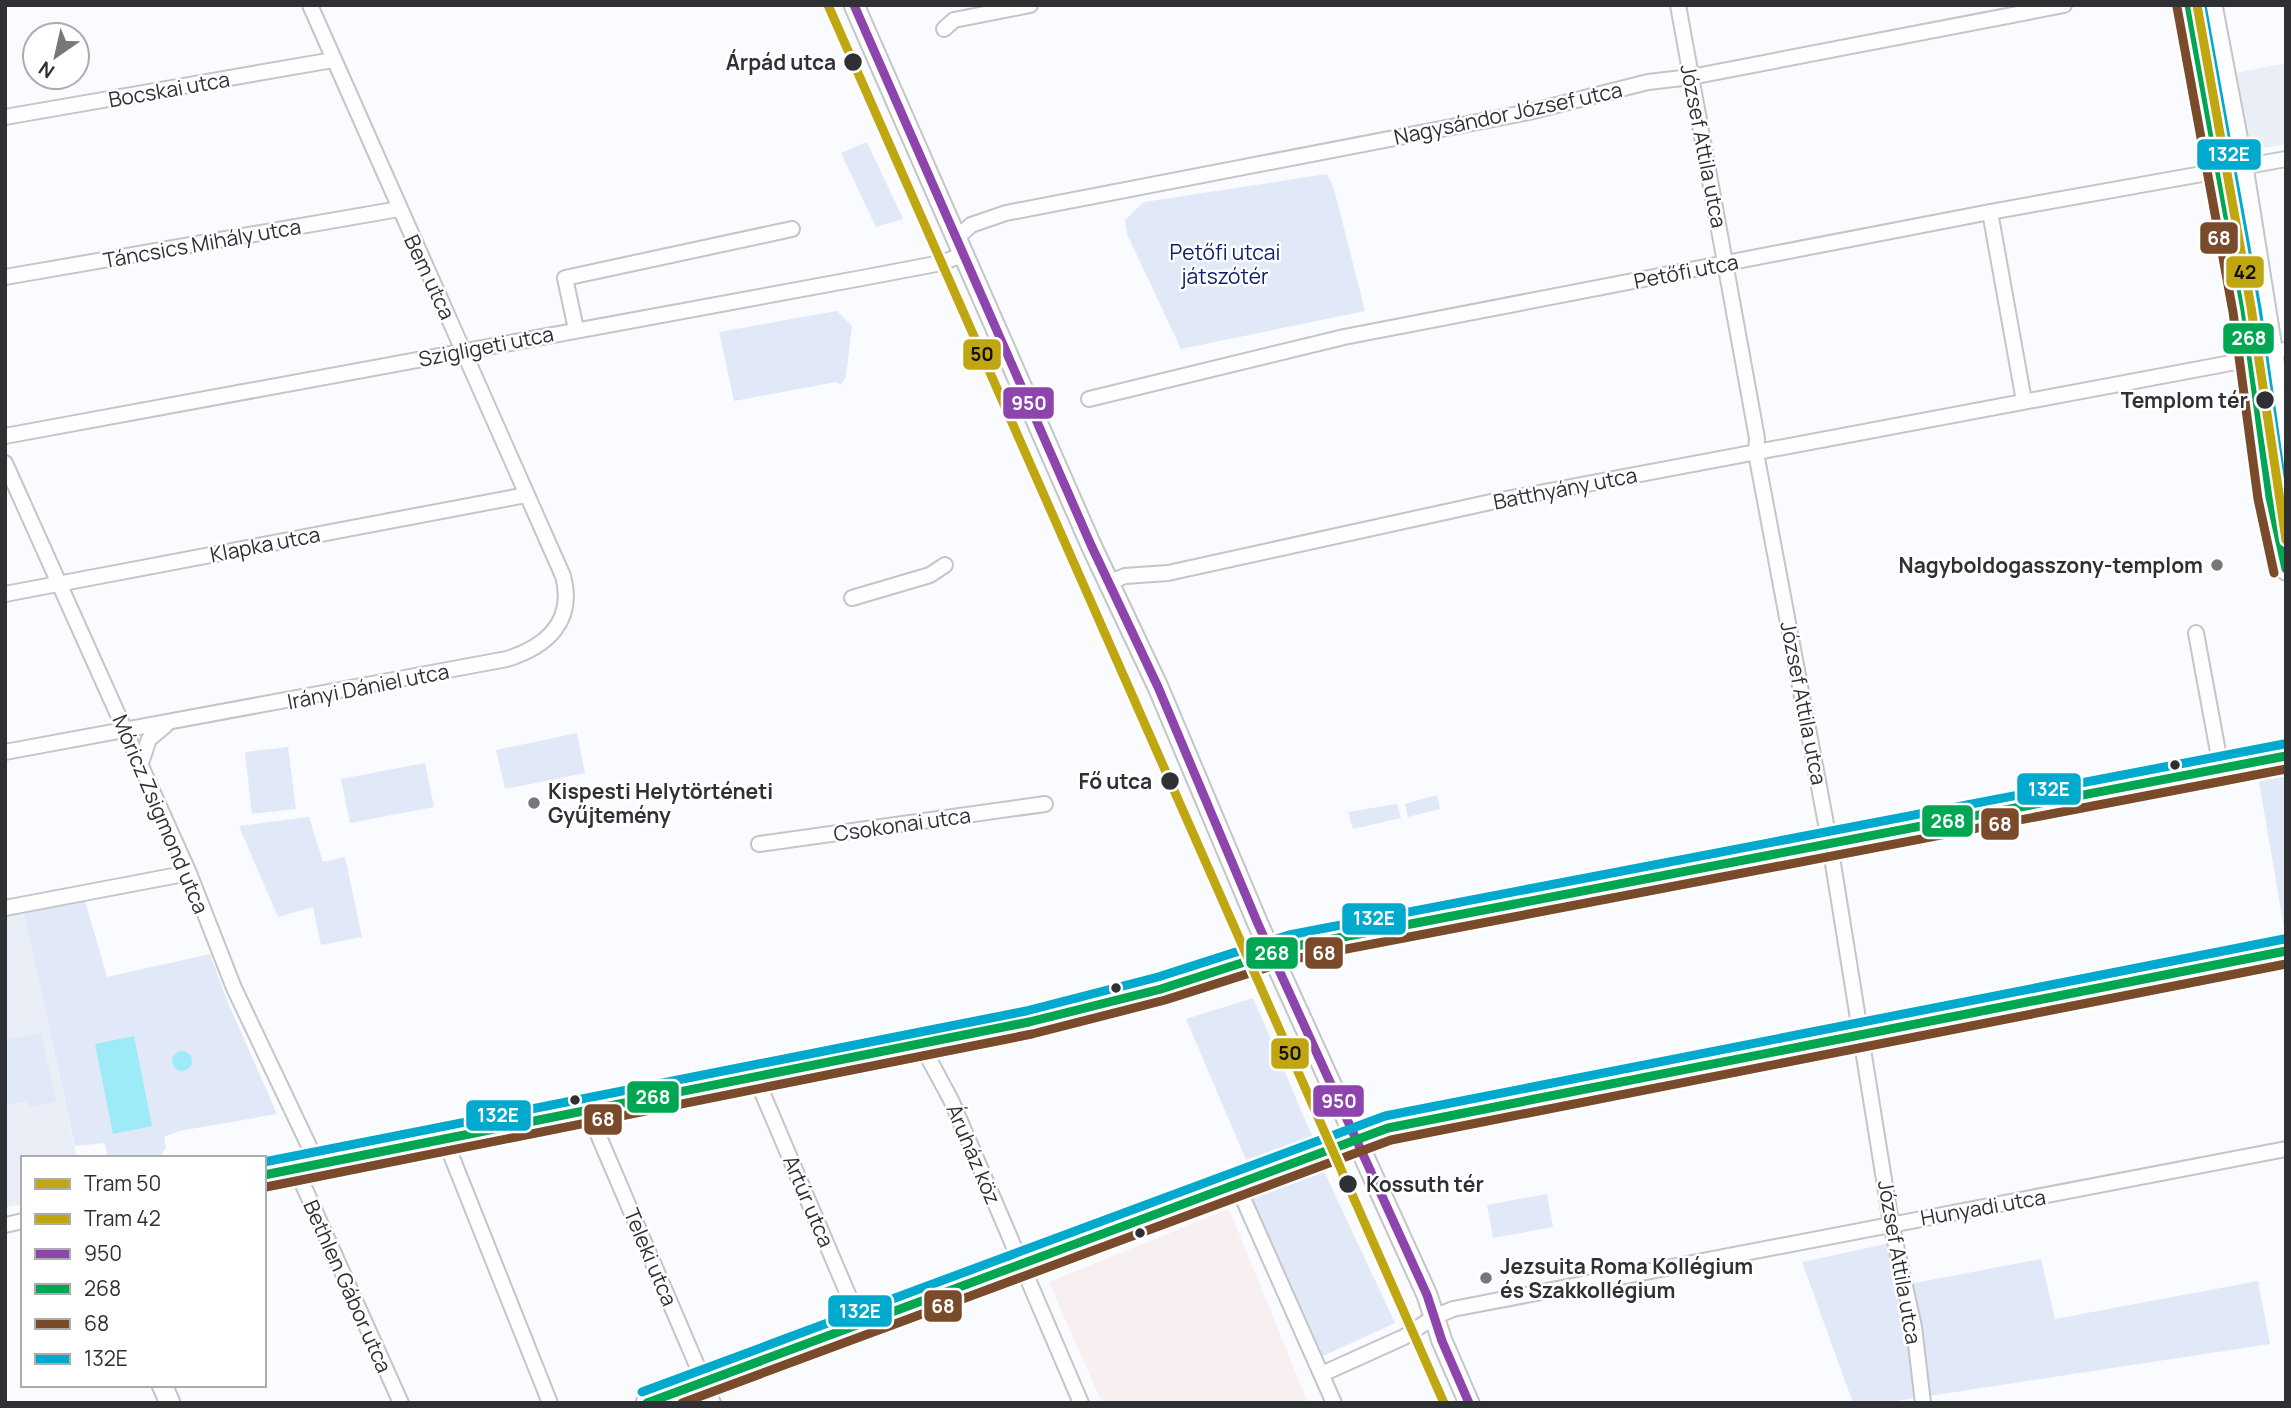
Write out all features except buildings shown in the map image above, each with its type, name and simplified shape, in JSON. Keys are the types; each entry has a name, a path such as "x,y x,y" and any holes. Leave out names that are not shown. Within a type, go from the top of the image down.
{"main road":[{"path":"854,5 1108,583 1158,687 1272,954 1434,1317 1469,1403"},
{"path":"2189,5 2252,359 2270,497 2286,570"},
{"path":"2212,5 2243,167 2286,436"},
{"path":"266,1175 922,1046 1064,1013 1291,947 2286,756"},
{"path":"646,1403 1388,1128 2286,951"},
{"path":"163,1387 170,1403"}],"street":[{"name":"Bem utca","path":"310,5 566,586 566,608 559,627"},
{"path":"944,29 954,20 1030,5"},
{"name":"József Attila utca","path":"1678,5 1726,263 1728,294 1756,438 1756,453 1863,1033 1891,1223 1914,1327 1923,1403"},
{"name":"Nagysándor József utca","path":"961,246 971,225 1006,212 1529,112 1648,82 1691,77 2064,5"},
{"name":"Bocskai utca","path":"5,117 333,61"},
{"name":"Petőfi utca","path":"1089,399 1345,337 1990,212 2286,159"},
{"name":"Táncsics Mihály utca","path":"5,277 399,209"},
{"path":"1990,212 2024,401"},
{"path":"576,329 565,278 792,229"},
{"name":"Szigligeti utca","path":"5,436 941,263 961,246"},
{"name":"Batthyány utca","path":"1108,583 1125,576 1168,573 1491,502 2252,359"},
{"name":"Móricz Zsigmond utca","path":"5,463 141,763 234,988 318,1165"},
{"name":"Klapka utca","path":"5,594 526,495"},
{"path":"852,598 930,575 945,565"},
{"name":"Irányi Dániel utca","path":"5,752 507,659 548,639 559,627"},
{"path":"2196,633 2221,768"},
{"path":"141,763 149,739 167,724"},
{"name":"Csokonai utca","path":"759,844 1045,804"},
{"path":"5,908 188,873"},
{"name":"Áruház köz","path":"922,1046 951,1100 1022,1265"},
{"name":"Artúr utca","path":"756,1078 861,1325"},
{"name":"Teleki utca","path":"588,1111 713,1403"},
{"path":"444,1140 550,1403"},
{"name":"Hunyadi utca","path":"1434,1317 1453,1309 2286,1149"},
{"name":"Bethlen Gábor utca","path":"296,1169 401,1403"},
{"path":"1237,1185 1334,1403"},
{"path":"1022,1265 1081,1403"},
{"path":"1322,1374 1404,1337 1434,1317"}],"shaded area":[{"path":"2286,63 2286,144 2252,150 2237,73"},
{"path":"23,910 77,1156 21,1156 21,1204 5,1207 5,915"},
{"path":"1229,1209 1308,1403 1102,1403 1049,1282"}],"green space":[{"path":"867,142 903,219 876,227 841,153"},
{"name":"Petőfi utcai játszótér","path":"1327,174 1334,189 1365,311 1181,349 1127,234 1125,220 1144,202"},
{"path":"837,311 852,326 846,376 841,385 836,382 734,401 719,332"},
{"path":"577,733 585,773 505,789 496,750"},
{"path":"288,747 296,809 252,814 245,752"},
{"path":"425,763 434,807 350,823 341,779"},
{"path":"2286,771 2286,934 2285,934 2258,776"},
{"path":"1437,795 1440,809 1408,817 1405,804"},
{"path":"1397,804 1401,818 1353,829 1348,812"},
{"path":"309,817 323,862 345,857 362,937 321,945 313,907 278,917 239,826"},
{"path":"84,897 107,977 210,954 226,998 277,1114 179,1131 164,1137 166,1147 160,1156 108,1156 105,1143 75,1146 23,910"},
{"path":"1253,998 1313,1138 1247,1162 1186,1019"},
{"path":"41,1033 56,1102 29,1107 28,1101 5,1105 5,1040"},
{"name":"Kossuth tér","path":"1323,1169 1395,1323 1323,1356 1251,1196"},
{"path":"1547,1194 1553,1227 1493,1238 1487,1205"},
{"path":"1891,1243 1899,1286 2041,1259 2055,1319 2258,1281 2270,1344 1883,1403 1853,1403 1802,1262"}],"water":[{"path":"134,1036 152,1126 113,1134 95,1044"},
{"path":"178,1051 186,1051 192,1061 186,1071 178,1071 172,1065 172,1057"}],"tram line":[{"name":"50","path":"828,5 1444,1403"},
{"name":"42","path":"2197,5 2251,307 2286,540"}],"transit line":[{"name":"950","path":"854,5 1091,545 1158,687 1258,924 1427,1295 1442,1341 1469,1403"},
{"name":"268","path":"2189,5 2245,310 2270,497 2286,569"},
{"name":"132E","path":"2202,5 2257,308 2286,512"},
{"name":"68","path":"2177,7 2233,312 2258,499 2274,573"},
{"name":"132E","path":"266,1162 1026,1011 1158,977 1289,935 2284,744"},
{"name":"268","path":"266,1175 1029,1022 1161,989 1291,947 2286,756"},
{"name":"68","path":"266,1187 1032,1034 1165,1000 1294,959 2286,769"},
{"name":"132E","path":"642,1392 1385,1116 2284,939"},
{"name":"268","path":"647,1403 1388,1128 2286,951"},
{"name":"68","path":"682,1403 1391,1140 2286,964"}],"place":[{"name":"Árpád utca","path":"853,62"},
{"name":"Templom tér","path":"2265,400"},
{"name":"Nagyboldogasszony-templom","path":"2217,565"},
{"name":"Fő utca","path":"1170,781"},
{"name":"Kispesti Helytörténeti Gyűjtemény","path":"534,803"},
{"name":"Kossuth tér","path":"1348,1184"},
{"name":"Jezsuita Roma Kollégium és Szakkollégium","path":"1486,1278"}]}
